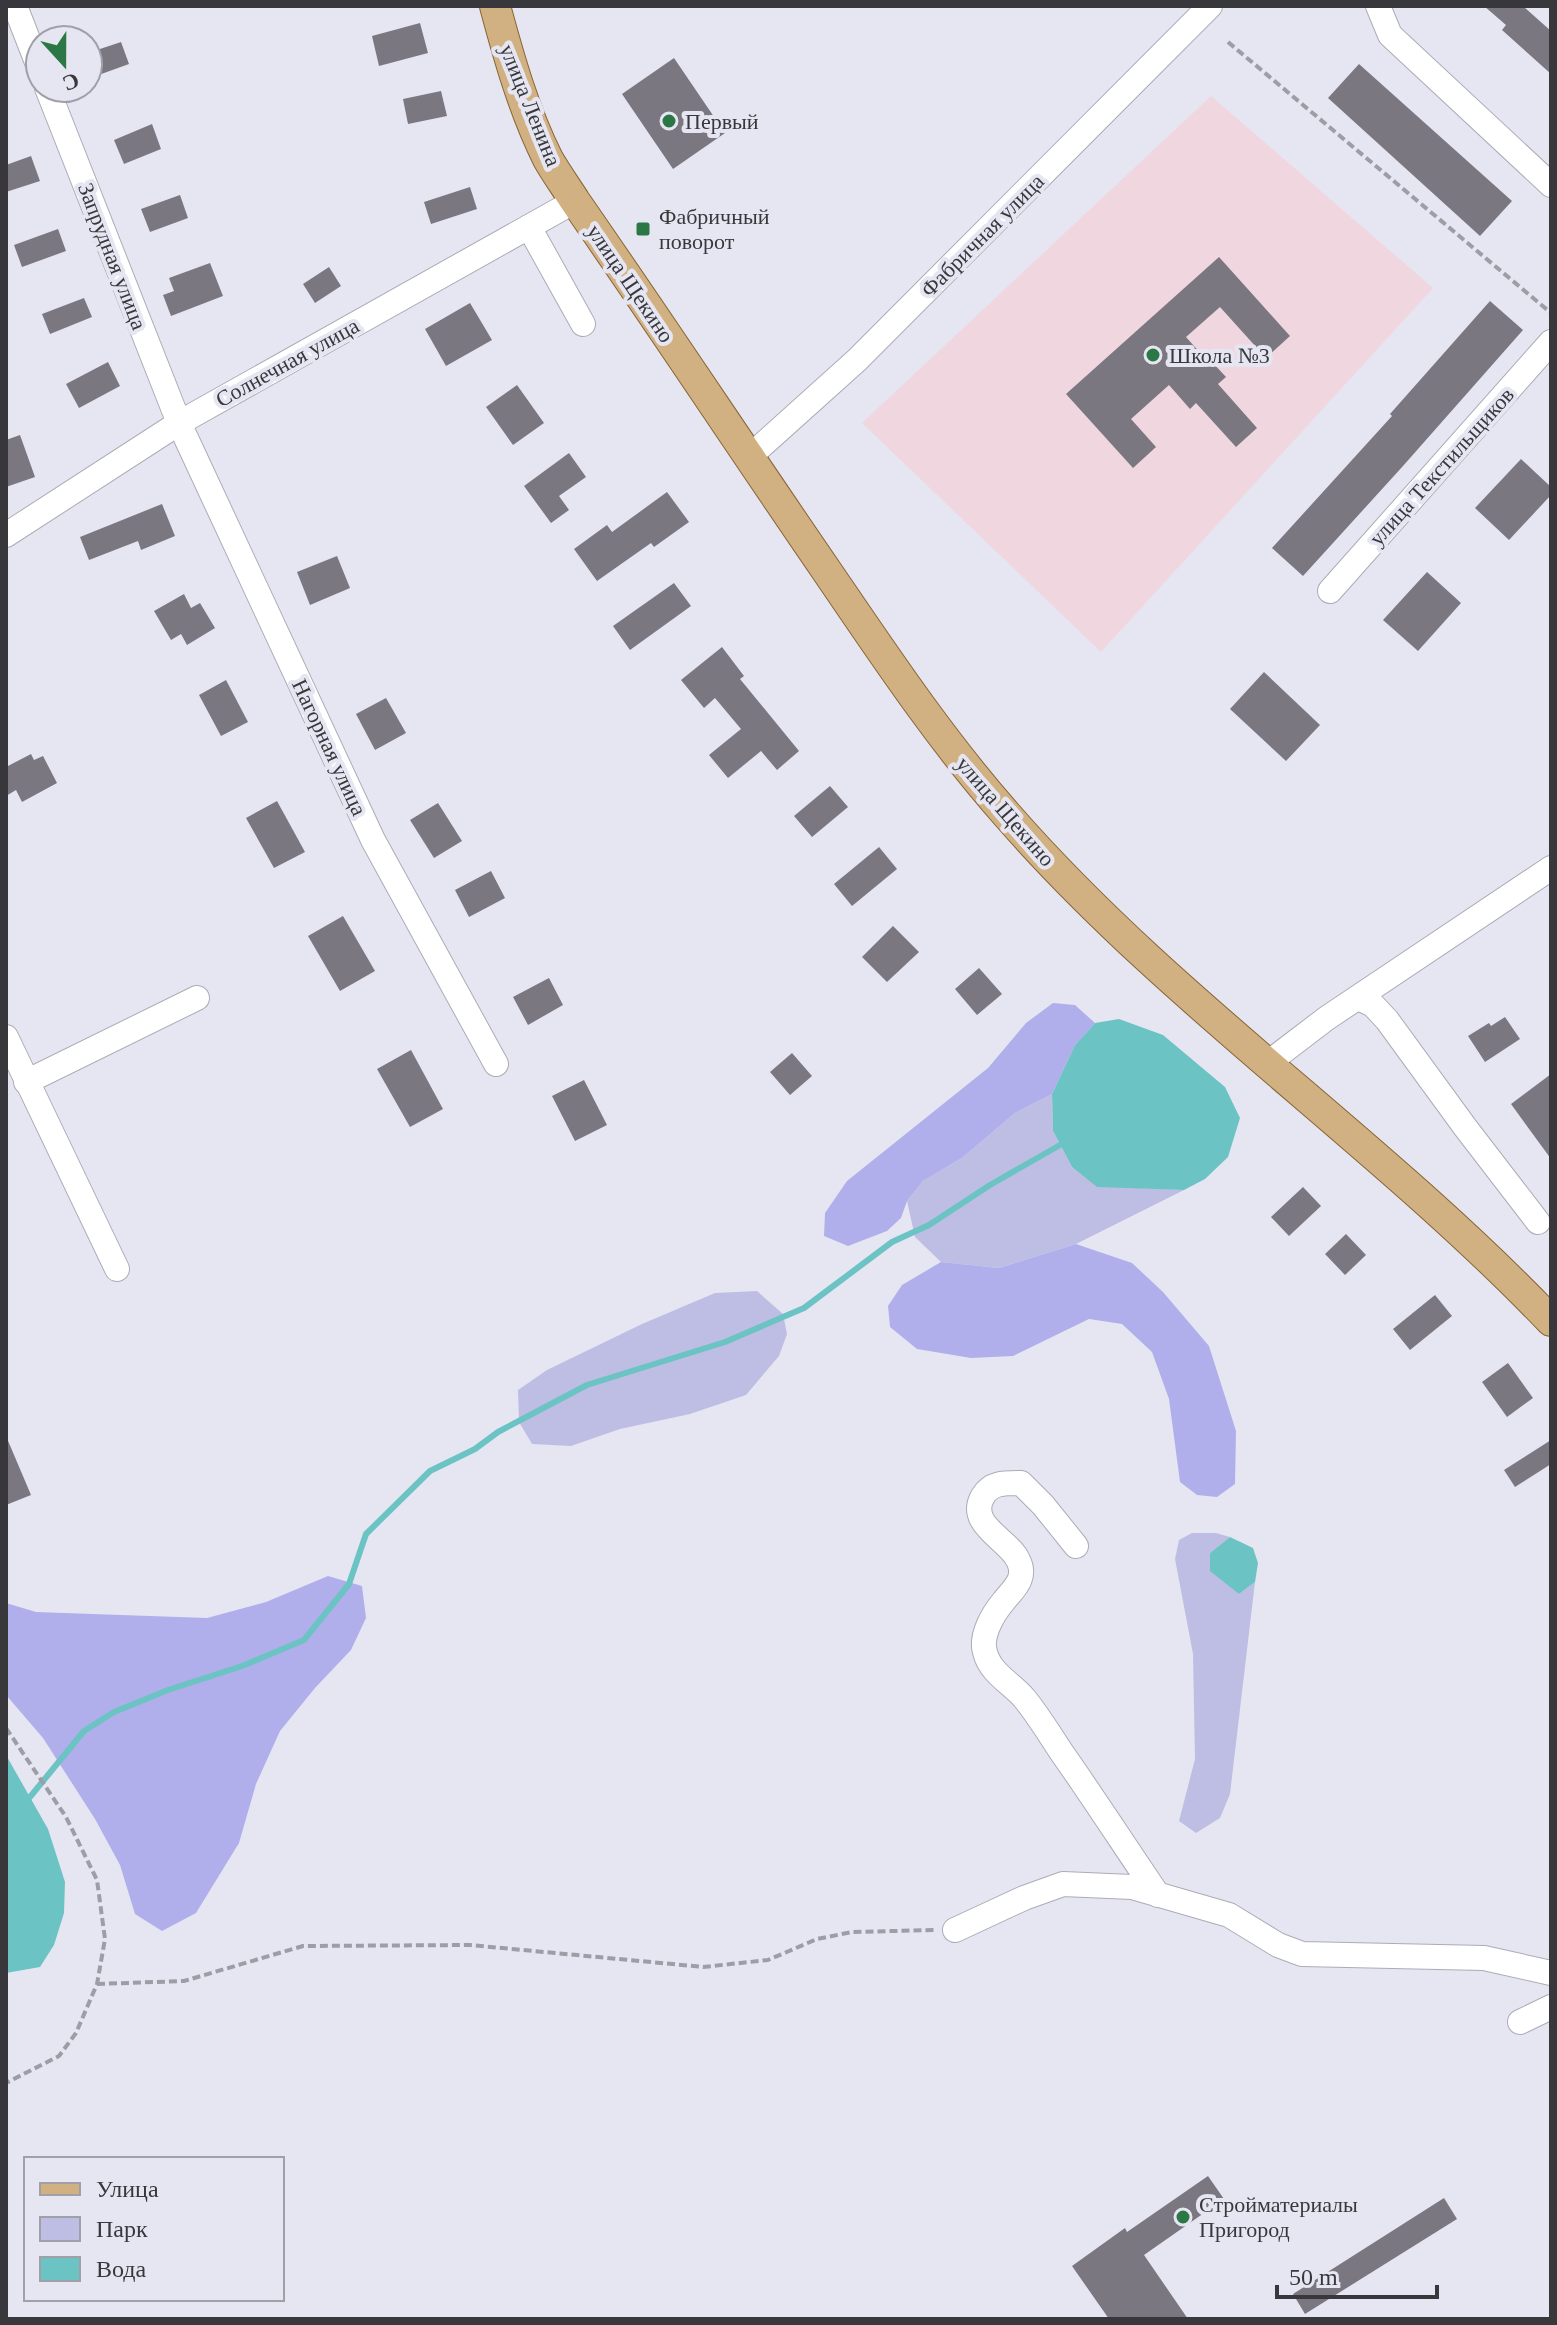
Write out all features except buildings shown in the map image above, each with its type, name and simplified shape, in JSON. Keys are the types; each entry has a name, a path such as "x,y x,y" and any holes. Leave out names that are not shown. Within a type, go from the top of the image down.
{"main road":[{"name":"улица Ленина","path":"495,6 526,107 548,159 575,201"},
{"name":"улица Щекино","path":"575,201 923,711 1006,814 1076,890 1121,932 1422,1195 1551,1321"}],"street":[{"path":"15,6 24,29"},
{"name":"Фабричная улица","path":"748,458 857,360 1210,6"},
{"path":"1378,6 1390,35 1551,185"},
{"name":"Запрудная улица","path":"53,104 179,423"},
{"name":"Солнечная улица","path":"6,535 179,423 575,201"},
{"path":"529,227 583,324"},
{"name":"улица Текстильщиков","path":"1330,591 1551,342"},
{"name":"Нагорная улица","path":"179,423 373,840 496,1064"},
{"path":"1268,1063 1358,998 1551,868"},
{"path":"26,1082 197,998"},
{"path":"1358,998 1373,1005 1387,1020 1538,1222"},
{"path":"6,1037 117,1269"},
{"path":"1076,1546 1021,1483 1000,1483 987,1491 980,1500 980,1516 1018,1559 1021,1570 1018,1587 1002,1602 985,1632 984,1651 993,1669 1023,1697 1158,1895"},
{"path":"955,1930 1024,1898 1063,1884 1132,1887 1229,1915 1278,1945 1302,1954 1484,1958 1551,1973"},
{"path":"1520,2022 1551,2007"}],"path":[{"path":"1228,42 1551,313"},
{"path":"6,1728 66,1817 97,1880 105,1939 97,1984 76,2033 59,2056 6,2083"},
{"path":"97,1984 184,1981 303,1946 470,1945 703,1967 768,1960 817,1939 852,1932 955,1930"}],"shaded area":[{"name":"Школа №3","path":"1211,96 1433,288 1101,652 862,423"},
{"path":"1053,1003 1075,1005 1095,1023 1075,1045 1052,1094 1015,1113 962,1158 923,1181 907,1201 901,1218 887,1231 848,1246 824,1236 825,1213 847,1181 988,1068 1026,1023"},
{"path":"1076,1244 1132,1263 1163,1292 1209,1346 1236,1431 1235,1484 1217,1497 1197,1495 1180,1482 1169,1399 1152,1352 1122,1324 1089,1319 1013,1356 971,1358 917,1349 890,1327 888,1306 902,1285 941,1262 999,1268"},
{"path":"328,1576 362,1586 366,1618 351,1650 280,1731 256,1784 239,1843 196,1913 162,1931 135,1914 120,1865 95,1819 43,1738 6,1695 6,1603 36,1612 207,1618 266,1602"}],"green space":[{"path":"1052,1094 1053,1131 1072,1167 1097,1186 1184,1190 1076,1244 999,1268 941,1262 915,1237 907,1201 923,1181 962,1158 1015,1113"},
{"path":"757,1291 783,1314 787,1334 779,1356 746,1395 690,1414 620,1429 571,1446 532,1444 519,1422 518,1390 547,1370 715,1293"},
{"path":"1192,1533 1216,1533 1230,1537 1210,1553 1239,1594 1255,1582 1230,1794 1220,1818 1196,1833 1179,1821 1195,1759 1193,1654 1175,1559 1179,1540"}],"water":[{"path":"1119,1019 1163,1035 1225,1087 1240,1118 1228,1157 1205,1179 1184,1190 1097,1187 1072,1167 1053,1131 1052,1094 1075,1045 1095,1023"},
{"path":"1230,1537 1253,1548 1258,1563 1255,1582 1239,1594 1210,1571 1210,1553"},
{"path":"6,1755 48,1829 65,1882 64,1913 54,1945 40,1967 6,1973"}],"waterway":[{"path":"30,1797 84,1731 114,1712 304,1640 349,1584 366,1534 430,1471 587,1385 725,1342 804,1308 892,1242 929,1225 1060,1145"}],"place":[{"name":"Первый","path":"669,121"},
{"name":"Фабричный поворот","path":"643,229"},
{"name":"Школа №3","path":"1153,355"},
{"name":"Стройматериалы Пригород","path":"1183,2217"}]}
